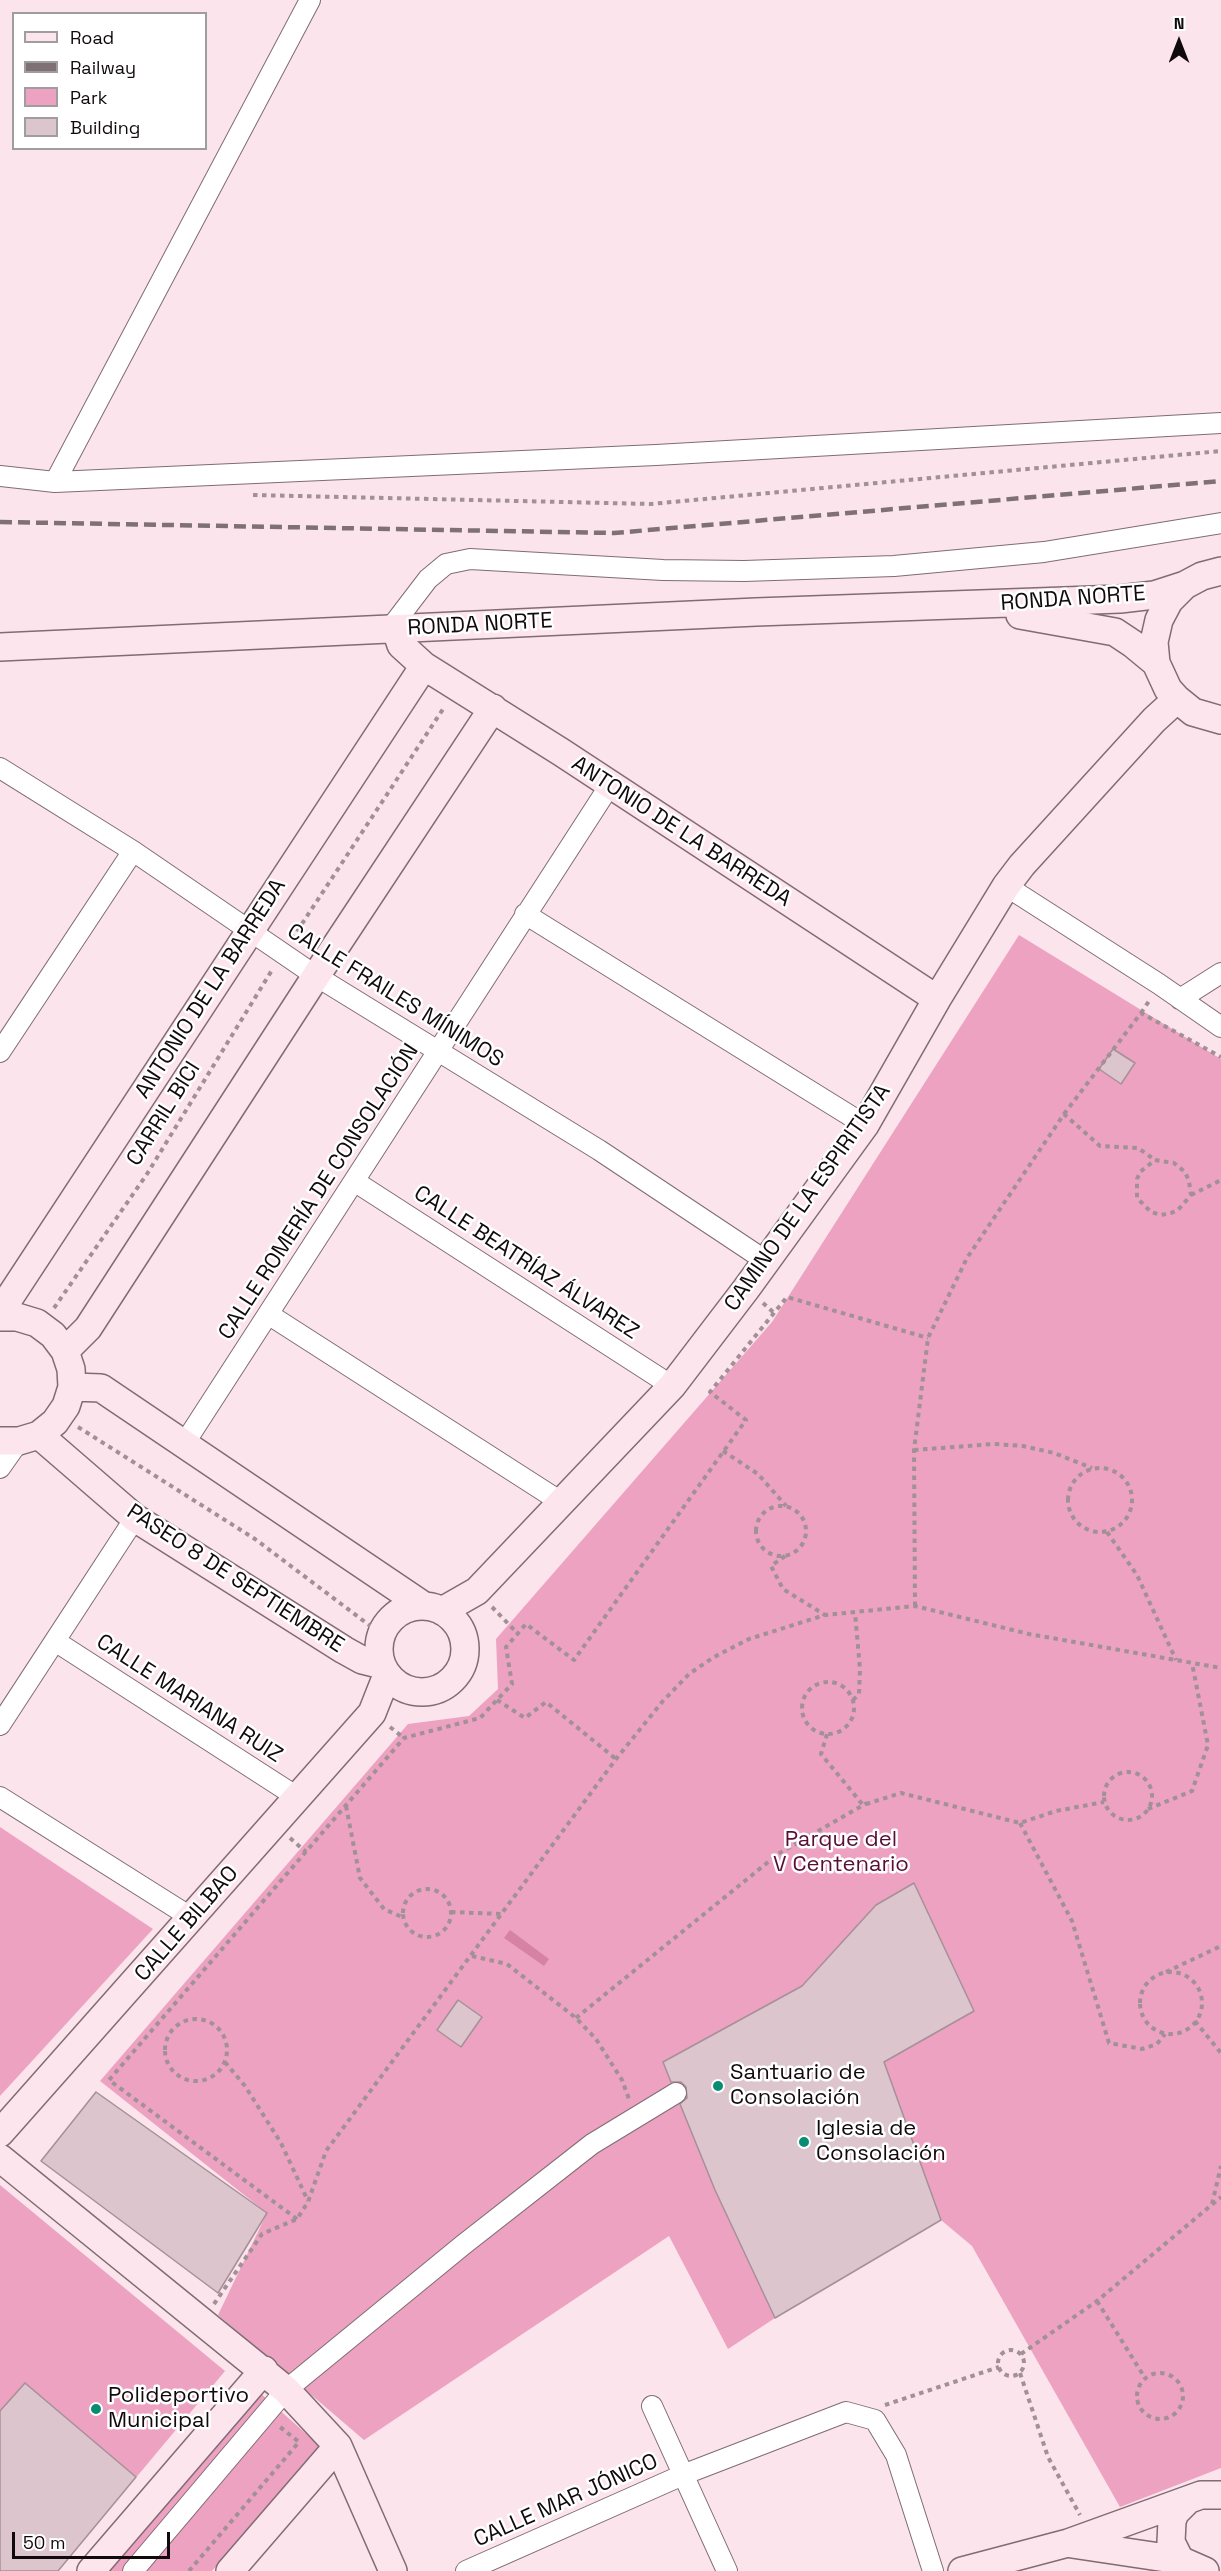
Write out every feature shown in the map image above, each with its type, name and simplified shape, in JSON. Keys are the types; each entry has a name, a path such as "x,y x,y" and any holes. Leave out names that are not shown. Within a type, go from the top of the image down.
{"street":[{"path":"55,482 310,0"},
{"path":"0,476 55,482 644,455 1221,423"},
{"path":"393,630 428,579 446,564 470,559 640,569 721,571 894,566 1044,552 1221,523"},
{"name":"RONDA NORTE","path":"0,647 756,612 1120,599 1154,595 1221,571"},
{"name":"RONDA NORTE","path":"1185,585 1169,601 1159,620 1154,642 1156,663 1161,677 1177,699 1194,712 1221,720"},
{"name":"RONDA NORTE","path":"960,606 1082,624 1115,632 1156,663"},
{"name":"ANTONIO DE LA BARREDA","path":"393,630 401,645 424,666 493,708 937,999"},
{"name":"ANTONIO DE LA BARREDA","path":"0,1312 424,666"},
{"name":"CAMINO DE LA ESPIRITISTA","path":"442,1615 477,1591 672,1386 766,1262 865,1125 937,999 1006,886 1022,865 1131,745 1177,699"},
{"path":"65,1351 88,1328 493,708"},
{"name":"CALLE FRAILES MÍNIMOS","path":"0,768 133,852 316,976 599,1150 766,1262"},
{"name":"CALLE ROMERÍA DE CONSOLACIÓN","path":"184,1444 610,785"},
{"path":"0,1052 133,852"},
{"path":"1006,886 1221,1027"},
{"path":"525,914 865,1125"},
{"path":"1180,999 1221,973"},
{"name":"CALLE BEATRÍAZ ÁLVAREZ","path":"354,1181 672,1386"},
{"path":"268,1314 561,1502"},
{"path":"0,1317 17,1317 37,1323 53,1335 65,1351 71,1369 72,1387 66,1406 55,1422 19,1439 0,1468"},
{"path":"72,1387 100,1388 442,1615 465,1650 462,1665 457,1674 447,1685 433,1691 418,1692 398,1685 385,1670 379,1651 381,1634 396,1615 409,1608 442,1615"},
{"name":"PASEO 8 DE SEPTIEMBRE","path":"19,1439 135,1518 344,1650 385,1670"},
{"path":"0,1725 135,1518"},
{"name":"CALLE MARIANA RUIZ","path":"55,1641 297,1797"},
{"name":"CALLE BILBAO","path":"372,1713 385,1670"},
{"name":"CALLE BILBAO","path":"0,2133 372,1713 418,1692"},
{"path":"0,1797 192,1918"},
{"path":"133,2571 286,2390 463,2245 592,2144 676,2093"},
{"path":"0,2158 286,2390 338,2445 393,2571"},
{"path":"91,2571 264,2370"},
{"path":"652,2406 685,2474 727,2571"},
{"name":"CALLE MAR JÓNICO","path":"466,2571 685,2474 837,2415 846,2412 856,2415"},
{"path":"856,2415 875,2420 896,2455 933,2571"},
{"path":"230,2571 338,2445"},
{"path":"963,2571 1080,2539 1201,2495 1221,2496"},
{"path":"1188,2500 1175,2513 1172,2522 1172,2542 1198,2568"},
{"path":"1080,2539 1198,2568"},
{"path":"1216,2571 1221,2570"}],"path":[{"path":"248,495 651,504 1221,451"},
{"name":"CARRIL BICI","path":"17,1286 55,1308 147,1174 283,952 458,686"},
{"path":"915,1606 914,1450 928,1338 967,1258 1064,1114 1141,1013 1221,1057"},
{"path":"1064,1114 1100,1146 1138,1148 1155,1160 1174,1163 1185,1172 1191,1195"},
{"path":"1155,1160 1140,1172 1137,1179 1137,1198 1143,1206 1161,1215 1178,1210 1191,1195 1221,1180"},
{"path":"297,2219 109,2080 404,1738 480,1718 512,1684 506,1647 526,1624 574,1660 746,1420 710,1392 788,1297 928,1338"},
{"path":"77,1427 255,1539 381,1634"},
{"path":"914,1450 994,1444 1023,1446 1054,1453 1093,1468 1106,1468 1117,1473 1127,1482 1132,1493 1132,1506 1127,1518 1119,1527 1107,1532 1096,1533 1076,1522 1067,1502 1074,1481 1082,1473 1093,1468"},
{"path":"723,1451 758,1474 786,1506 801,1515 806,1531 803,1542 771,1566 783,1589 825,1615"},
{"path":"786,1506 768,1509 756,1527 756,1535 763,1548 778,1555 787,1555"},
{"path":"1107,1532 1137,1575 1176,1661"},
{"path":"477,1591 518,1634"},
{"path":"201,2322 262,2234 297,2219 308,2202 326,2151 616,1759 662,1702 689,1674 714,1657 749,1640 825,1615 915,1606 1029,1634 1221,1668"},
{"path":"854,1700 859,1694 860,1669 855,1613"},
{"path":"1148,1809 1151,1800 1149,1784 1139,1775 1124,1772 1110,1779 1106,1786 1104,1802 1108,1809 1119,1818 1137,1818 1148,1809 1192,1791 1208,1745 1192,1663"},
{"path":"825,1682 834,1683 846,1689 854,1700 854,1711 846,1727 836,1733 827,1734 812,1729 806,1722 802,1709 809,1690 825,1682"},
{"path":"497,1700 525,1718 546,1702 616,1759"},
{"path":"827,1734 821,1754 863,1804 867,1803"},
{"path":"576,2018 778,1854 867,1803 902,1793 1020,1823 1056,1811 1104,1802"},
{"path":"346,1805 360,1878 384,1909 402,1917 411,1932 429,1937 444,1930 448,1925 451,1911 447,1899 438,1891 421,1889 411,1894 406,1900 402,1917"},
{"path":"1020,1823 1072,1921 1109,2043 1142,2049 1157,2044 1165,2034"},
{"path":"451,1911 503,1914"},
{"path":"1166,1972 1186,1976 1197,1986 1201,1996 1201,2012 1196,2021 1186,2030 1165,2034 1153,2029 1145,2021 1139,2006 1147,1982 1183,1962 1221,1946"},
{"path":"472,1956 507,1964 576,2018 596,2039 622,2080 636,2117"},
{"path":"225,2062 211,2077 201,2081 183,2079 172,2071 166,2061 165,2042 171,2030 179,2023 196,2018 213,2023 226,2039 225,2062 245,2086 280,2143 308,2202"},
{"path":"1196,2021 1221,2053"},
{"path":"1211,2204 1221,2166"},
{"path":"1021,2354 1096,2301 1221,2197"},
{"path":"1096,2301 1145,2378"},
{"path":"1020,2373 1008,2375 999,2367 999,2358 1005,2351 1013,2350 1021,2354 1024,2366 1020,2373 1048,2457 1080,2539"},
{"path":"856,2415 999,2367"},
{"path":"1161,2372 1176,2379 1184,2397 1182,2405 1175,2414 1168,2418 1158,2419 1150,2417 1141,2409 1137,2390 1145,2378 1161,2372"},
{"path":"189,2571 299,2442 266,2415"}],"green space":[{"name":"Parque del V Centenario","path":"1019,935 1221,1059 1221,2468 1120,2507 972,2246 941,2220 775,2318 728,2349 669,2236 364,2440 218,2315 267,2213 100,2081 408,1724 469,1716 498,1689 496,1639 772,1322"},
{"path":"0,1827 153,1929 0,2096"},
{"name":"Polideportivo Municipal","path":"0,2185 225,2371 58,2571 0,2571"},
{"path":"259,2392 320,2446 212,2571 95,2571"}],"shaded area":[{"path":"510,1930 549,1959 544,1966 504,1938"}],"building":[{"path":"1113,1049 1135,1063 1121,1084 1099,1069"},
{"name":"Iglesia de Consolación","path":"914,1883 974,2011 884,2062 941,2220 775,2318 715,2190 680,2104 687,2098 686,2087 681,2082 671,2082 663,2062 802,1986 876,1905"},
{"path":"458,2000 482,2017 461,2047 437,2030"},
{"path":"96,2092 267,2213 218,2293 41,2161"},
{"path":"25,2383 136,2477 58,2571 0,2571 0,2411"}],"railway":[{"path":"0,522 614,533 1221,481"}],"place":[{"name":"Santuario de Consolación","path":"718,2086"},
{"name":"Iglesia de Consolación","path":"804,2142"},
{"name":"Polideportivo Municipal","path":"96,2409"}]}
